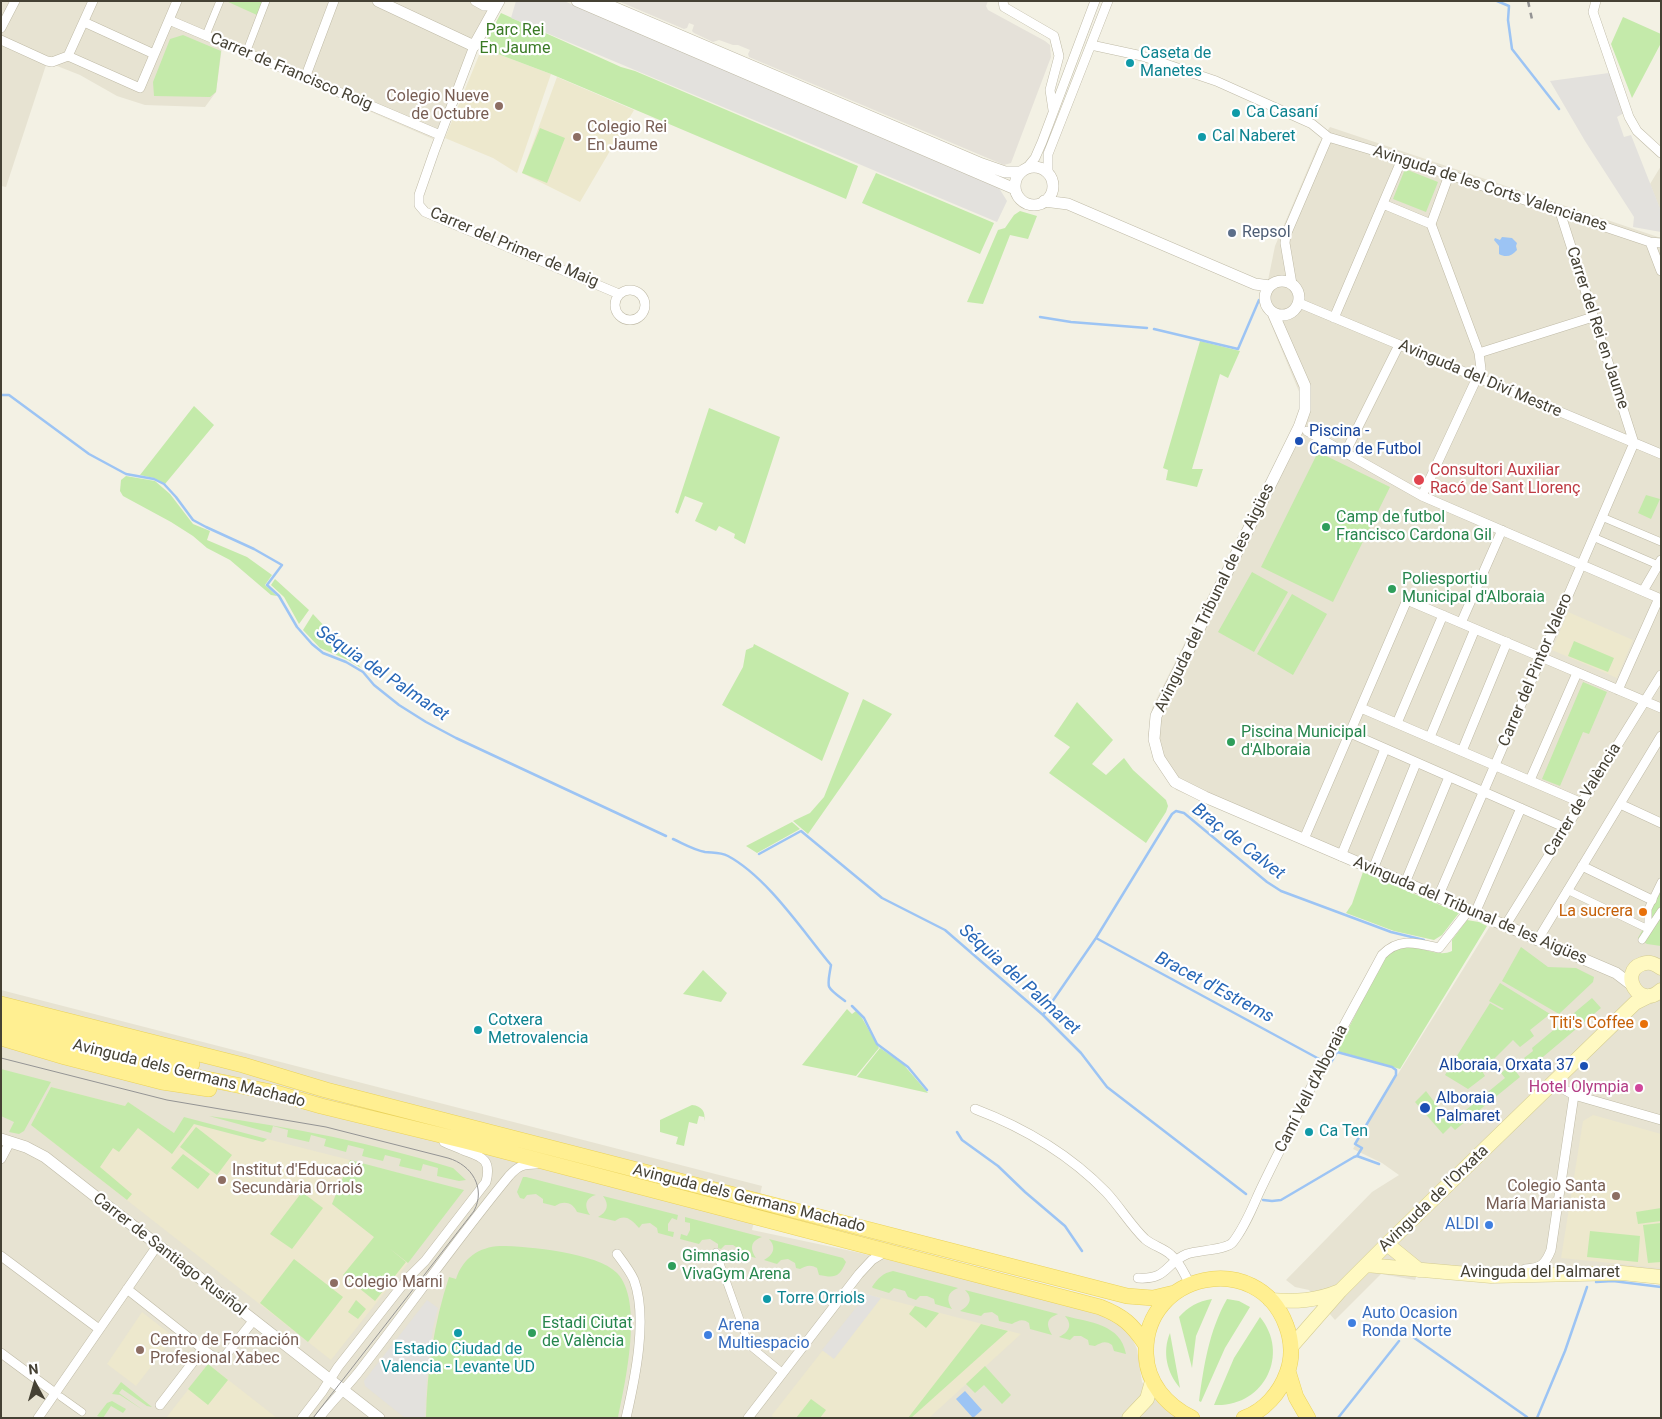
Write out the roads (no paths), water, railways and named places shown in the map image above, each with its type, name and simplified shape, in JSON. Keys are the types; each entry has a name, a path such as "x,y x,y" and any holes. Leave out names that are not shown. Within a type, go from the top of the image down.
{"main road":[{"path":"1655,993 1644,996 1634,993 1631,977 1635,969 1644,963 1655,964 1660,968"},
{"name":"Avinguda de l'Orxata","path":"1291,1347 1340,1291 1554,1083 1634,993"},
{"name":"Avinguda dels Germans Machado","path":"1,1004 243,1065 326,1090 1127,1296 1153,1298 1174,1293"},
{"name":"Avinguda dels Germans Machado","path":"1,1015 199,1065 326,1090"},
{"name":"Avinguda dels Germans Machado","path":"1,1027 197,1077 276,1093 322,1106"},
{"name":"Avinguda dels Germans Machado","path":"1,1038 162,1082 269,1100 322,1106"},
{"path":"322,1106 465,1141 1100,1307 1120,1315 1130,1323 1146,1345"},
{"path":"1387,1244 1419,1270"},
{"name":"Avinguda del Palmaret","path":"1366,1265 1491,1276 1622,1273 1661,1278"},
{"path":"1192,1418 1172,1406 1152,1381 1147,1363 1146,1345 1148,1333 1155,1316 1165,1301 1174,1293 1190,1284 1205,1279 1220,1278 1247,1284 1260,1291 1270,1300 1285,1321 1291,1347 1288,1371 1277,1393 1251,1417"},
{"name":"Avinguda de l'Orxata","path":"1270,1300 1290,1302 1312,1300 1340,1291"},
{"path":"1288,1371 1296,1397 1308,1418"},
{"path":"1129,1418 1147,1399 1152,1381"}],"street":[{"path":"1,28 15,1"},
{"path":"1,40 47,62 68,56 93,1"},
{"path":"68,56 140,88 177,1"},
{"path":"206,35 220,1"},
{"path":"246,52 266,1"},
{"path":"305,78 334,1"},
{"path":"378,1 474,46"},
{"path":"475,1 484,6 497,4"},
{"path":"577,1 1015,189"},
{"path":"599,1 982,164 1005,172 1038,168 1048,174"},
{"path":"1003,1 1004,7 1054,36 1059,56 1050,90 1053,111"},
{"path":"1095,1 1035,158 1016,178 1015,189 1019,198 1033,204 1044,201 1068,204 1255,284 1270,286 1280,281 1292,284"},
{"path":"1044,201 1050,195 1052,187 1048,174 1048,154 1108,1"},
{"path":"1596,1 1593,12 1628,117 1637,131 1661,153"},
{"name":"Carrer del Primer de Maig","path":"497,4 474,46 419,195 419,205 425,212 620,294"},
{"path":"484,6 489,18"},
{"name":"Carrer de Francisco Roig","path":"169,20 440,135"},
{"path":"84,22 154,54"},
{"path":"1091,45 1142,56 1216,81 1312,124 1328,138 1286,235 1285,243 1292,284 1299,294 1299,303 1295,310 1286,315 1273,313 1267,306 1265,297 1255,284"},
{"name":"Avinguda de les Corts Valencianes","path":"1328,138 1402,159 1650,242 1661,243"},
{"path":"1334,318 1402,159"},
{"path":"1422,496 1482,369 1479,353 1430,224 1449,175"},
{"path":"1052,187 1068,204"},
{"path":"1383,204 1430,224"},
{"name":"Carrer del Rei en Jaume","path":"1560,212 1634,443"},
{"path":"1650,242 1661,271"},
{"path":"1265,297 1270,286"},
{"name":"Avinguda del Diví Mestre","path":"1299,303 1661,454"},
{"name":"Avinguda del Tribunal de les Aigües","path":"1273,313 1305,386 1305,410 1299,426 1156,716 1154,739 1159,758 1175,782 1304,840 1616,973 1634,993"},
{"path":"1281,329 1286,315"},
{"path":"1479,353 1593,317"},
{"path":"1345,453 1399,345"},
{"path":"1307,431 1422,496 1660,598 1618,690"},
{"name":"Carrer del Pintor Valero","path":"1438,897 1634,443"},
{"path":"1602,516 1661,542"},
{"path":"1462,623 1502,530"},
{"path":"1593,537 1659,562 1643,591"},
{"path":"1304,840 1407,600 1661,708"},
{"path":"1397,723 1443,615"},
{"path":"1430,737 1474,629"},
{"path":"1462,751 1507,642"},
{"path":"1530,780 1577,672"},
{"name":"Carrer de València","path":"1506,926 1661,675"},
{"path":"1361,708 1582,803"},
{"path":"1350,733 1566,828"},
{"path":"1537,940 1659,741"},
{"path":"1341,856 1385,749"},
{"path":"1373,869 1416,763"},
{"path":"1405,883 1449,777"},
{"path":"1620,804 1661,824"},
{"path":"1472,912 1521,808"},
{"path":"1582,866 1652,900"},
{"path":"1648,929 1648,909 1661,882"},
{"path":"1568,890 1648,929"},
{"path":"1642,940 1661,911"},
{"name":"Camí Vell d'Alboraia","path":"1176,1260 1188,1254 1224,1248 1232,1244 1254,1206 1295,1119 1382,955 1394,944 1418,943 1439,948 1472,912"},
{"path":"1616,973 1635,969"},
{"path":"1554,1083 1574,1096 1661,1120"},
{"path":"1491,1276 1514,1270 1536,1268 1547,1262 1551,1250 1574,1096"},
{"path":"975,1109 1025,1131 1064,1154 1122,1208 1145,1239 1171,1254 1190,1284"},
{"path":"302,1418 338,1367 403,1284 425,1261 486,1182 488,1175 487,1166 481,1156 414,1130"},
{"path":"1,1159 6,1141"},
{"name":"Carrer de Santiago Rusiñol","path":"6,1141 26,1147 45,1157 379,1418"},
{"path":"318,1418 332,1400 343,1390 418,1295 438,1266 516,1169 526,1164 552,1165"},
{"path":"38,1418 58,1395 99,1329 157,1246"},
{"path":"716,1252 749,1345 783,1372"},
{"path":"748,1418 859,1274 872,1260 885,1252"},
{"path":"617,1254 633,1279 638,1294 640,1310 637,1363 626,1418"},
{"path":"1,1256 99,1329"},
{"path":"1138,1278 1150,1279 1164,1273 1176,1260"},
{"path":"127,1288 211,1355 221,1358 225,1356 253,1321"},
{"path":"160,1405 203,1349"},
{"path":"1,1353 82,1412"}],"water":[{"path":"1502,237 1512,238 1517,243 1517,250 1513,254 1504,256 1499,254 1499,246 1494,240 1495,238 1500,240"},
{"path":"965,1391 982,1410 973,1418 956,1399"}],"waterway":[{"path":"1497,1 1509,6 1508,20 1512,49 1559,109"},
{"path":"1154,329 1238,349 1259,300"},
{"path":"1040,317 1071,322 1147,328"},
{"name":"Séquia del Palmaret","path":"1,395 9,395 89,454 126,474 154,479 164,484 193,520 254,549 282,565 267,585 279,596 297,627 323,653 346,662 363,672 374,685 399,705 456,738 666,836"},
{"name":"Braç de Calvet","path":"1043,1015 1096,938 1172,814 1176,811 1184,813 1267,882 1281,891 1391,932 1424,940"},
{"name":"Séquia del Palmaret","path":"759,854 801,831 882,898 945,930 1043,1015 1081,1053 1107,1087 1246,1194"},
{"path":"673,839 701,851 728,856 742,865 770,890 831,965 829,986 845,1001"},
{"name":"Bracet d'Estrems","path":"1096,938 1321,1060"},
{"path":"852,1006 864,1018 877,1044 908,1067 927,1090"},
{"name":"Bracet d'Estrems","path":"1330,1064 1337,1052 1392,1067 1396,1070 1396,1075 1355,1144 1362,1148 1357,1156"},
{"path":"957,1132 962,1140 998,1166 1065,1226 1082,1251"},
{"name":"Séquia del Palmaret","path":"1263,1200 1281,1200 1357,1156 1379,1164"},
{"path":"1596,1282 1613,1281 1661,1287"},
{"path":"1537,1418 1565,1351 1587,1287"},
{"path":"1413,1337 1527,1417"},
{"path":"1338,1418 1399,1341"}],"tram line":[{"path":"1,1058 167,1100 326,1127 448,1158 464,1166 470,1172 477,1186 478,1194 474,1211 313,1418"}],"railway":[{"path":"1528,1 1533,24"}],"place":[{"name":"Caseta de Manetes","path":"1130,63"},
{"name":"Colegio Nueve de Octubre","path":"499,106"},
{"name":"Ca Casaní","path":"1236,113"},
{"name":"Colegio Rei En Jaume","path":"577,137"},
{"name":"Cal Naberet","path":"1202,137"},
{"name":"Repsol","path":"1232,233"},
{"name":"Piscina - Camp de Futbol","path":"1299,441"},
{"name":"Consultori Auxiliar Racó de Sant Llorenç","path":"1419,480"},
{"name":"Camp de futbol Francisco Cardona Gil","path":"1326,527"},
{"name":"Poliesportiu Municipal d'Alboraia","path":"1392,589"},
{"name":"Piscina Municipal d'Alboraia","path":"1231,742"},
{"name":"La sucrera","path":"1643,912"},
{"name":"Titi's Coffee","path":"1644,1024"},
{"name":"Cotxera Metrovalencia","path":"478,1030"},
{"name":"Alboraia, Orxata 37","path":"1584,1066"},
{"name":"Hotel Olympia","path":"1639,1088"},
{"name":"Alboraia Palmaret","path":"1425,1108"},
{"name":"Ca Ten","path":"1309,1132"},
{"name":"Institut d'Educació Secundària Orriols","path":"222,1180"},
{"name":"Colegio Santa María Marianista","path":"1616,1196"},
{"name":"ALDI","path":"1489,1225"},
{"name":"Gimnasio VivaGym Arena","path":"672,1266"},
{"name":"Colegio Marni","path":"334,1283"},
{"name":"Torre Orriols","path":"767,1299"},
{"name":"Auto Ocasion Ronda Norte","path":"1352,1323"},
{"name":"Estadio Ciudad de Valencia - Levante UD","path":"458,1333"},
{"name":"Estadi Ciutat de València","path":"532,1333"},
{"name":"Arena Multiespacio","path":"708,1335"},
{"name":"Centro de Formación Profesional Xabec","path":"140,1350"}],"park label":[{"name":"Parc Rei En Jaume","path":"515,40"}]}
